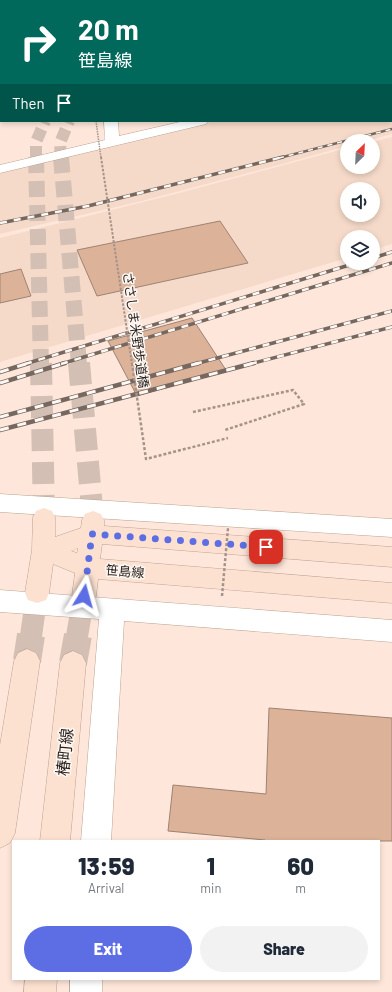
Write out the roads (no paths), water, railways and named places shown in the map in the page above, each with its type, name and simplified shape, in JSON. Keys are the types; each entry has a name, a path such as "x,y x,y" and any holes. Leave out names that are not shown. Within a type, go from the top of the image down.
{"street":[{"path":"111,122 112,142"},
{"path":"0,169 197,122"},
{"path":"0,503 392,528"},
{"path":"37,593 44,550 44,517"},
{"path":"44,550 92,526 392,557"},
{"path":"84,596 92,526"},
{"name":"笹島線","path":"44,550 88,568 392,593"},
{"path":"0,601 392,631"},
{"path":"96,840 112,609"},
{"path":"0,833 27,661"},
{"name":"椿町線","path":"55,840 73,663"},
{"path":"40,992 41,980"},
{"path":"86,980 86,992"}],"tunnel":[{"path":"36,157 36,142 45,122"},
{"path":"61,158 60,143 69,122"},
{"path":"36,157 41,364"},
{"path":"61,157 79,364"},
{"path":"41,363 44,517"},
{"path":"79,363 93,519"},
{"path":"31,636 37,593"},
{"path":"77,636 84,596"},
{"path":"27,661 31,635"},
{"path":"73,663 78,635"}],"railway":[{"path":"279,158 392,129"},
{"path":"0,223 88,206 283,157"},
{"path":"380,256 392,252"},
{"path":"61,364 392,263"},
{"path":"25,364 340,268"},
{"path":"195,364 392,311"},
{"path":"250,364 392,327"},
{"path":"0,372 29,363"},
{"path":"0,383 65,363"},
{"path":"0,417 199,363"},
{"path":"0,430 254,363"}]}
